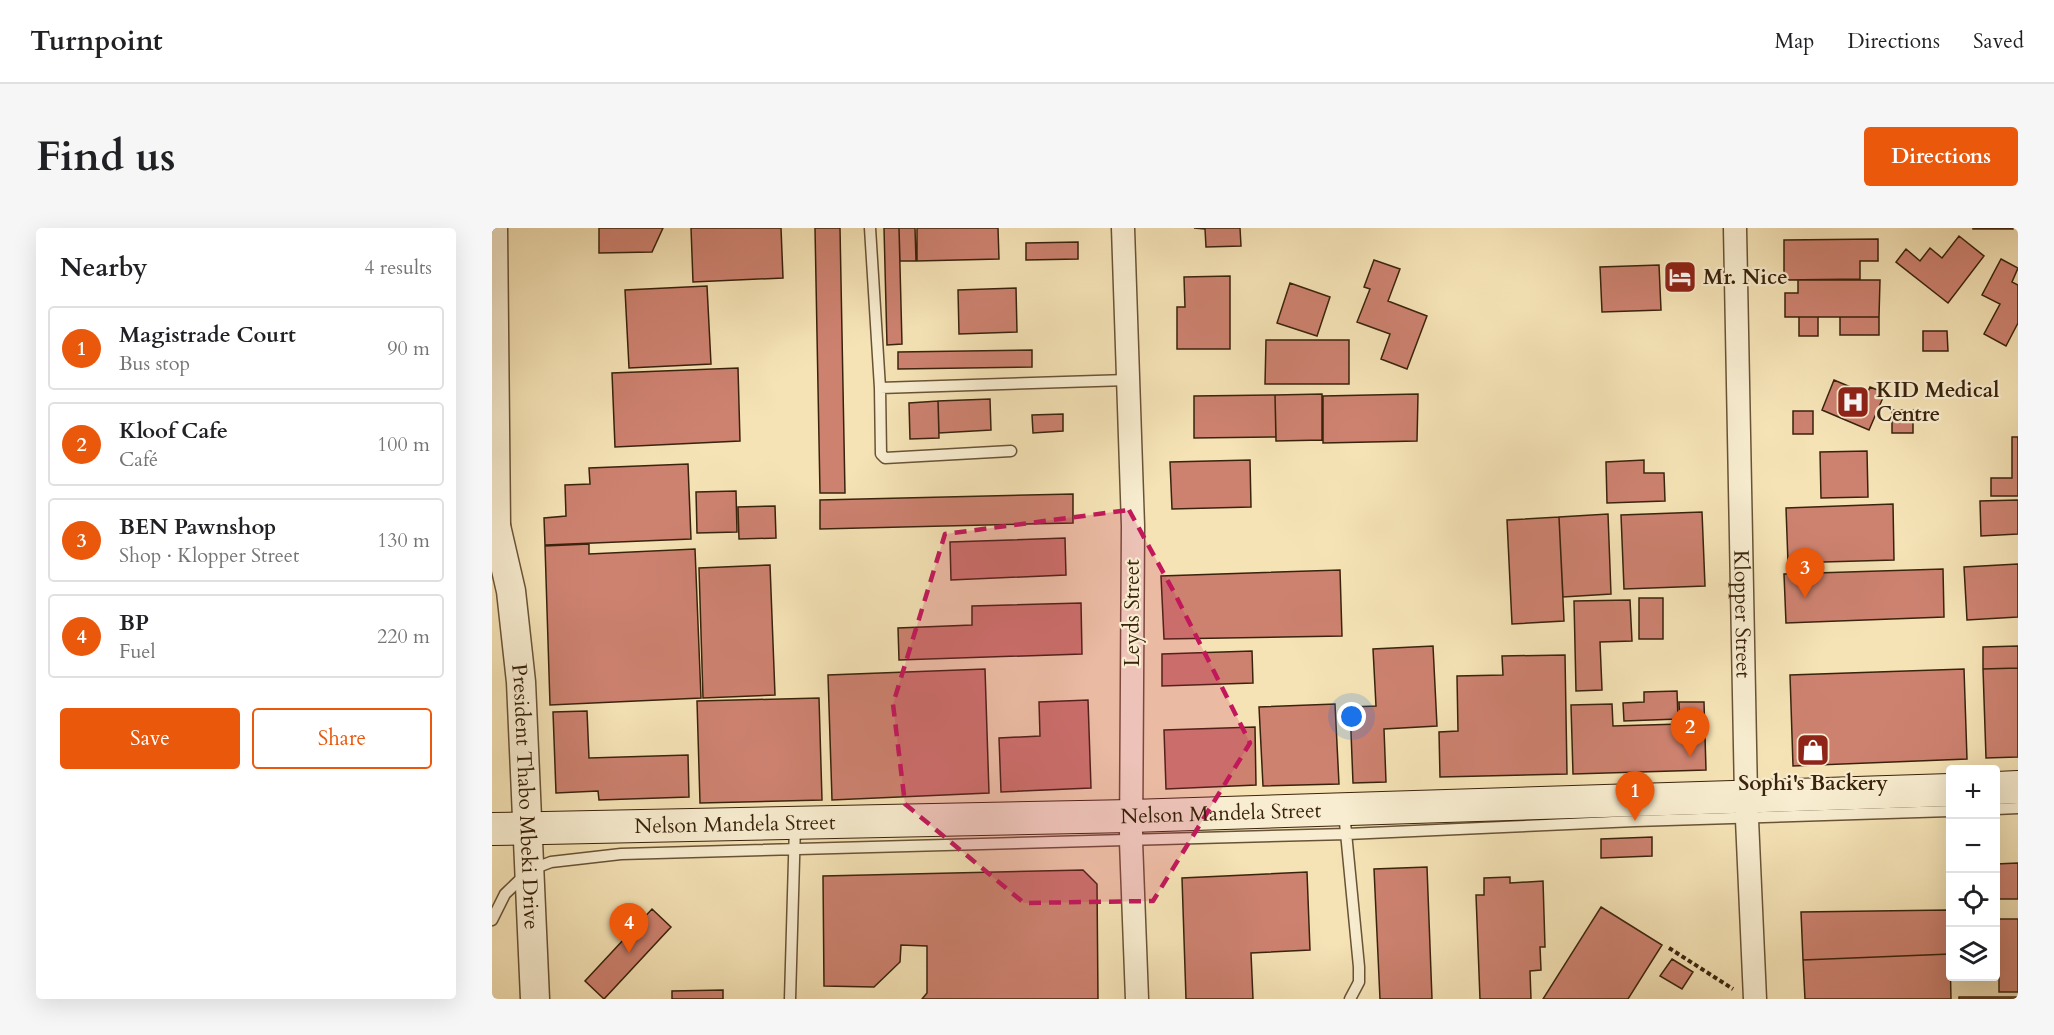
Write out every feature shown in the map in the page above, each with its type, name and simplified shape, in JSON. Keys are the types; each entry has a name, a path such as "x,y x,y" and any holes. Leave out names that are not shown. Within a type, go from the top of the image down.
{"main road":[{"path":"2000,788 2018,788"},
{"name":"Nelson Mandela Street","path":"492,829 795,835 1131,828 1747,808 1946,790"}],"street":[{"name":"President Thabo Mbeki Drive","path":"493,228 494,534 512,591 521,682 536,999"},
{"name":"Leyds Street","path":"1123,228 1133,525 1131,828 1137,999"},
{"name":"Klopper Street","path":"1735,228 1747,808 1747,996"}],"lane":[{"path":"870,228 880,388 881,454 885,458 1011,451"},
{"path":"880,388 1128,380"},
{"path":"1747,808 1946,811"},
{"path":"2000,809 2018,808"},
{"path":"1346,821 1359,967 1359,982 1350,999"},
{"path":"492,920 505,894 530,870 551,862 795,835 790,999"}],"path":[{"path":"1669,948 1747,996"}],"highlighted area":[{"path":"1129,510 1175,594 1250,743 1153,901 1024,903 905,804 893,704 945,534"}],"building":[{"path":"599,228 663,228 652,252 599,253"},
{"path":"691,228 781,228 783,278 693,282"},
{"path":"815,228 840,228 845,493 820,493"},
{"path":"884,228 899,228 902,344 887,345"},
{"path":"899,228 915,228 916,261 900,261"},
{"path":"917,228 998,228 999,259 917,261"},
{"path":"1194,228 1240,228 1241,246 1206,247 1205,229"},
{"path":"2013,228 2013,229 1973,229"},
{"path":"1959,236 1984,256 1948,303 1896,262 1906,249 1920,261 1930,248 1942,258"},
{"path":"1878,239 1878,261 1860,261 1860,279 1784,280 1784,240"},
{"path":"1078,242 1078,259 1026,260 1026,243"},
{"path":"2001,259 2018,268 2012,282 2018,285 2018,323 2006,346 1984,334 2000,304 1982,295"},
{"path":"1374,260 1400,269 1388,301 1427,316 1407,369 1381,359 1390,334 1357,322 1370,289 1364,287"},
{"path":"1659,265 1661,310 1602,312 1600,267"},
{"path":"1230,276 1230,349 1177,349 1177,307 1185,307 1184,277"},
{"path":"1798,280 1880,280 1879,317 1785,317 1785,293 1798,293"},
{"path":"1290,283 1330,297 1317,336 1277,323"},
{"path":"707,286 711,364 629,368 625,290"},
{"path":"1016,288 1017,332 959,334 958,290"},
{"path":"1799,317 1818,317 1818,336 1799,336"},
{"path":"1840,317 1879,317 1879,335 1840,335"},
{"path":"1923,331 1947,331 1948,351 1923,351"},
{"path":"1266,340 1349,340 1349,384 1265,384"},
{"path":"1032,350 1032,367 898,369 898,352"},
{"path":"738,368 740,441 615,447 612,373"},
{"name":"KID Medical Centre","path":"1834,380 1867,394 1870,387 1885,393 1869,430 1822,410"},
{"path":"1322,394 1322,440 1276,441 1275,395"},
{"path":"1418,394 1417,441 1323,443 1323,396"},
{"path":"1275,395 1276,437 1194,438 1194,396"},
{"path":"990,399 991,430 939,433 938,401"},
{"path":"938,401 939,438 910,439 909,403"},
{"path":"1892,410 1913,410 1913,433 1892,433"},
{"path":"1793,411 1813,411 1813,434 1793,434"},
{"path":"1063,414 1063,431 1033,433 1032,415"},
{"path":"2012,437 2018,437 2018,496 1991,496 1991,478 2012,478"},
{"path":"1867,451 1868,497 1821,498 1820,452"},
{"path":"1250,460 1251,507 1172,509 1170,462"},
{"path":"1644,460 1644,473 1664,473 1665,501 1607,503 1606,462"},
{"path":"688,464 691,539 545,545 544,518 566,516 565,485 590,484 589,468"},
{"path":"736,491 737,532 697,533 696,492"},
{"path":"1073,494 1073,523 820,529 820,500"},
{"path":"2018,500 2018,534 1981,536 1980,501"},
{"path":"1893,504 1894,560 1788,563 1786,508"},
{"path":"775,506 776,538 739,539 738,507"},
{"path":"1702,512 1705,586 1624,589 1621,515"},
{"path":"1608,514 1611,594 1563,597 1559,517"},
{"path":"1559,517 1564,621 1512,624 1507,520"},
{"path":"1065,538 1066,575 951,580 950,542"},
{"path":"589,544 589,554 695,549 701,698 550,705 545,546"},
{"path":"2018,564 2018,617 1967,620 1964,567"},
{"path":"770,565 775,695 703,698 699,568"},
{"path":"1943,569 1944,617 1786,623 1784,574"},
{"path":"1340,570 1342,636 1164,639 1161,576"},
{"path":"1639,598 1663,598 1663,639 1639,639"},
{"path":"1630,600 1632,641 1600,642 1602,690 1576,691 1574,601"},
{"path":"1081,603 1082,654 899,660 898,628 972,625 972,606"},
{"path":"1433,646 1437,726 1384,729 1386,782 1353,783 1350,707 1376,706 1373,649"},
{"path":"2018,646 2018,668 1983,669 1983,647"},
{"path":"1252,651 1253,683 1162,686 1162,654"},
{"path":"1565,655 1567,774 1440,777 1439,732 1458,731 1457,676 1503,675 1502,656"},
{"path":"2018,668 2018,757 1986,758 1983,669"},
{"path":"985,669 989,793 832,800 828,675"},
{"path":"1964,669 1967,759 1793,766 1790,675"},
{"path":"1677,691 1678,719 1624,721 1623,703 1644,702 1644,692"},
{"path":"819,698 822,800 700,803 697,701"},
{"path":"1088,700 1091,788 1001,792 999,738 1040,736 1039,702"},
{"path":"1679,702 1704,702 1706,770 1573,774 1571,705 1612,704 1613,726 1680,724"},
{"path":"1335,704 1339,784 1263,786 1259,707"},
{"path":"587,711 589,758 688,755 689,797 599,800 598,791 556,793 553,712"},
{"path":"1255,727 1256,785 1166,789 1164,730"},
{"path":"1652,837 1652,856 1601,858 1601,839"},
{"path":"2018,863 2018,899 2000,899 2000,864"},
{"path":"1427,867 1432,999 1380,999 1374,869"},
{"path":"1083,870 1097,884 1098,999 922,999 927,993 927,946 901,945 900,962 874,987 824,986 823,876"},
{"path":"1307,872 1310,950 1251,953 1253,999 1186,999 1182,878"},
{"path":"1510,877 1510,883 1543,881 1545,947 1540,947 1541,970 1530,971 1531,999 1480,999 1476,895 1484,895 1484,878"},
{"path":"1601,907 1662,945 1628,999 1543,999"},
{"path":"652,909 671,927 604,999 585,981"},
{"path":"1946,910 1946,954 1803,960 1801,912"},
{"path":"2000,919 2018,919 2018,992 1999,992"},
{"path":"1946,954 1946,981 1951,981 1951,999 1805,999 1803,960"},
{"path":"1672,959 1693,972 1682,989 1660,976"},
{"path":"723,990 723,999 672,999 672,991"},
{"path":"1959,997 2018,997 2018,999 1959,999"}],"place":[{"name":"Mr. Nice","path":"1680,277"},
{"name":"KID Medical Centre","path":"1853,402"},
{"name":"BEN Pawnshop","path":"1805,598"},
{"name":"Sophi's Backery","path":"1813,750"},
{"name":"Kloof Cafe","path":"1690,757"},
{"name":"Magistrade Court","path":"1635,821"},
{"name":"BP","path":"629,953"}]}
